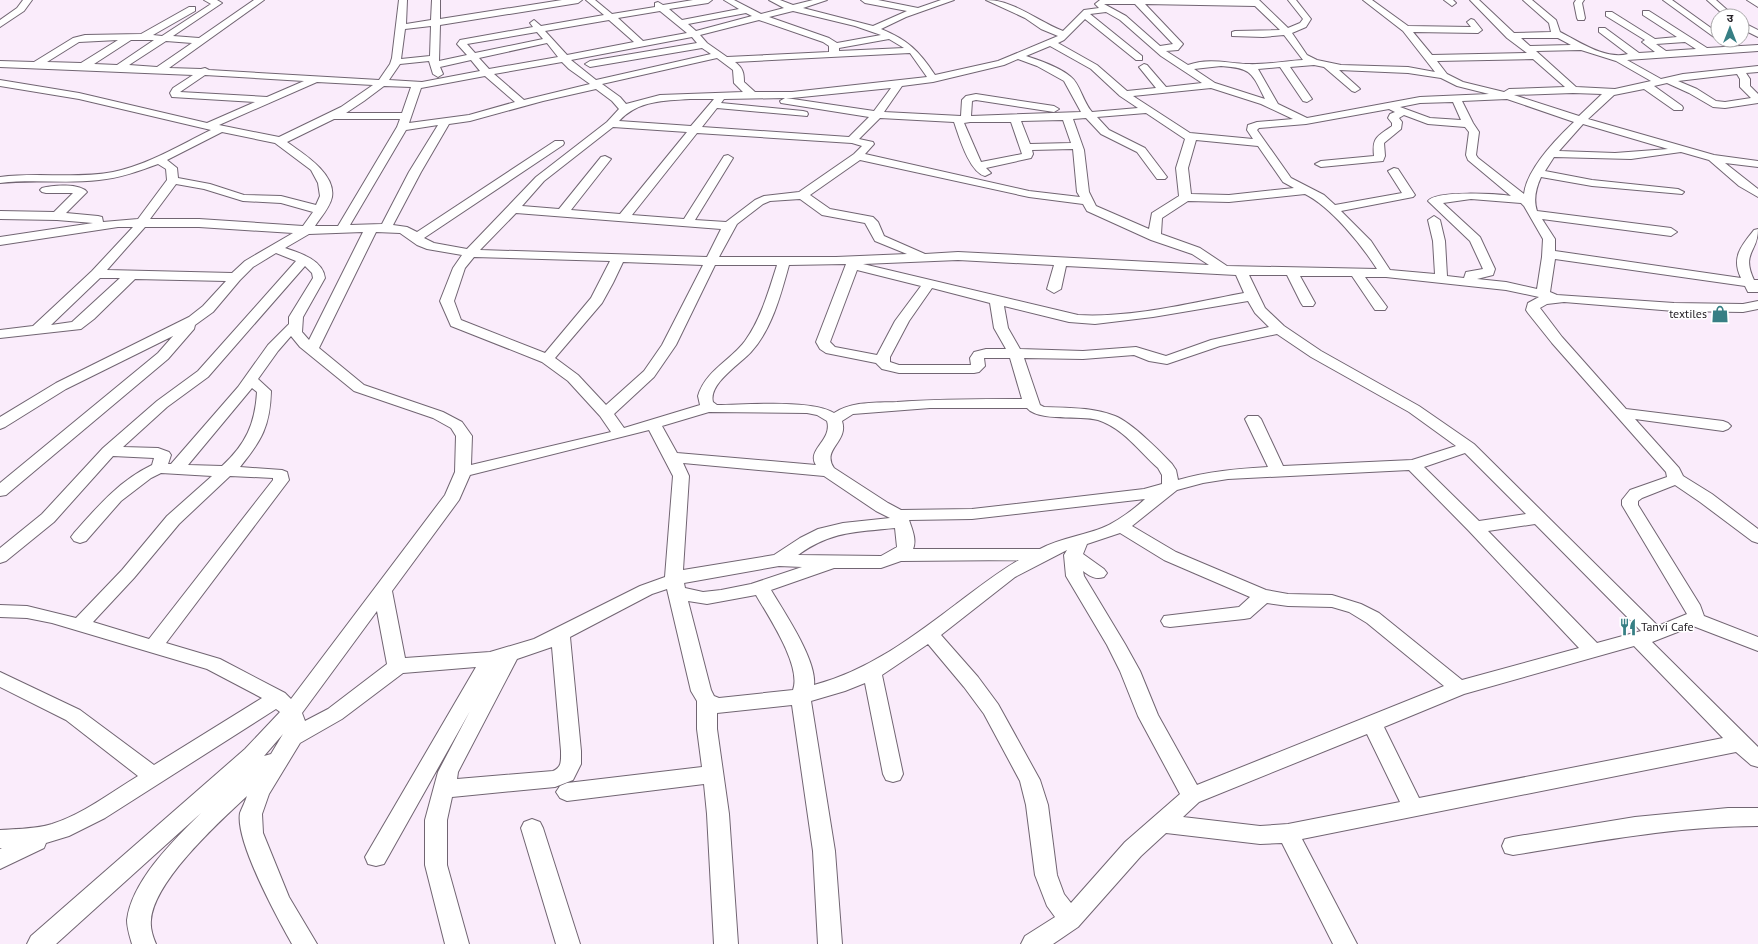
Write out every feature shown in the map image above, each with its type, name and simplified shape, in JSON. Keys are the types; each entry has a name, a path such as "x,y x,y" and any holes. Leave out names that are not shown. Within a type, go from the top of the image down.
{"street":[{"path":"0,24 21,9 23,4 28,0"},
{"path":"120,67 218,3 209,0 143,36"},
{"path":"159,70 260,0"},
{"path":"279,141 332,116 364,97 385,78 396,62 403,0"},
{"path":"436,0 434,61 441,83"},
{"path":"512,0 539,28 572,67 616,99 625,109"},
{"path":"400,27 436,23 578,0"},
{"path":"590,0 619,23 641,44"},
{"path":"652,0 694,34 704,45 737,68 739,72 739,83 753,96"},
{"path":"522,103 488,74 462,44 463,42 708,0"},
{"path":"728,0 760,17 811,34 834,49 890,36"},
{"path":"202,62 385,78 417,85 441,83 694,34 760,17 791,4 823,0"},
{"path":"865,0 917,10"},
{"path":"874,28 917,10 950,0"},
{"path":"990,0 1028,16 1044,27 1064,36"},
{"path":"1236,34 1275,33 1286,31 1302,25 1307,19 1305,14 1292,0"},
{"path":"1367,0 1406,29 1444,76"},
{"path":"1474,0 1510,36 1536,56 1573,90"},
{"path":"1528,0 1553,22 1555,31 1560,35 1594,52 1619,59 1620,61 1664,81 1693,91 1713,104 1725,105 1758,100"},
{"path":"1580,0 1578,3 1581,18"},
{"path":"1667,0 1710,31"},
{"path":"1711,0 1720,8"},
{"path":"1751,0 1758,4"},
{"path":"1136,1 1178,44 1175,48 1158,49"},
{"path":"620,434 606,413 573,378 547,359 456,323 450,311 448,301 459,268 470,253 540,179 611,124 625,109 635,104 660,98 722,95 768,96 898,85 933,79 1001,63 1052,43 1064,36 1079,22 1084,14 1092,11 1101,3 1136,1 1256,2 1286,31 1304,57 1314,62 1328,66 1408,70 1444,76 1460,84 1503,94 1579,120 1682,150 1712,158 1758,164"},
{"path":"776,2 791,4 874,28 907,45 933,79"},
{"path":"1101,3 1123,18 1158,49 1212,85 1274,106 1306,121"},
{"path":"681,23 747,10"},
{"path":"1646,13 1705,51"},
{"path":"1084,14 1139,58"},
{"path":"1609,14 1653,41"},
{"path":"619,23 671,15"},
{"path":"174,19 232,20"},
{"path":"1406,29 1478,30 1472,22"},
{"path":"1602,30 1637,56"},
{"path":"1510,36 1560,35"},
{"path":"2,85 79,39 143,36 202,41"},
{"path":"84,66 129,37"},
{"path":"1664,54 1647,43 1653,41 1686,39"},
{"path":"396,62 434,61 472,56 549,40"},
{"path":"1527,49 1616,41"},
{"path":"1052,43 1094,67 1124,94 1190,136 1261,143"},
{"path":"572,67 704,45"},
{"path":"1619,59 1637,56 1758,48"},
{"path":"402,127 470,118 595,84 721,58 834,49 912,50"},
{"path":"1733,50 1752,61"},
{"path":"1018,56 1040,64 1068,79 1086,112 1105,132 1141,150 1160,177"},
{"path":"1428,58 1536,56"},
{"path":"173,60 188,61"},
{"path":"1186,69 1192,66 1210,64 1246,67 1314,62"},
{"path":"217,63 177,90 175,92 176,95 269,100"},
{"path":"0,64 120,67 316,80 385,78"},
{"path":"1283,64 1307,99"},
{"path":"1328,66 1355,89"},
{"path":"1144,67 1163,90"},
{"path":"1246,67 1256,72 1274,106"},
{"path":"1386,273 1367,244 1316,193 1298,187 1287,180 1252,130 1252,127 1257,125 1306,121 1427,99 1573,90 1610,92 1664,81 1758,69"},
{"path":"1740,72 1745,79 1745,87 1758,100"},
{"path":"208,126 316,80"},
{"path":"0,491 163,356 194,320 218,299 234,277 249,264 306,230 320,210 326,196 326,189 321,176 315,168 279,141 220,129 80,96 2,85"},
{"path":"341,230 402,127 417,85"},
{"path":"852,140 877,115 898,85"},
{"path":"1124,94 1212,85"},
{"path":"1645,86 1678,108"},
{"path":"1529,206 1528,197 1534,176 1579,120 1610,92"},
{"path":"623,218 722,95"},
{"path":"768,96 817,107 930,120 1015,119 1066,116 1086,112"},
{"path":"1004,187 978,166 962,120 967,100 970,98 976,97 1042,108 1086,112 1150,110"},
{"path":"1456,98 1468,124 1474,132 1471,155 1474,160 1529,206 1549,239 1548,296"},
{"path":"713,105 803,114 813,112 817,107"},
{"path":"1389,105 1403,112 1434,122 1468,124"},
{"path":"1321,164 1379,159 1380,156 1378,146 1380,140 1397,127 1394,116 1403,112"},
{"path":"332,116 406,116"},
{"path":"1066,116 1078,146 1081,161 1083,192 1090,208 1100,214 1155,237 1196,251 1224,270"},
{"path":"978,166 1027,156 1015,119"},
{"path":"386,228 415,172 445,122"},
{"path":"606,413 649,374 669,345 729,226 759,202 768,198 802,195 858,156 869,144 852,140 611,124"},
{"path":"0,180 20,178 55,179 113,175 159,159 220,129"},
{"path":"1155,237 1156,216 1181,201 1185,196 1182,168 1191,138 1190,136"},
{"path":"416,238 559,143"},
{"path":"1025,147 1078,146"},
{"path":"1552,154 1622,157 1651,156 1682,150"},
{"path":"858,156 1047,197 1086,201"},
{"path":"688,223 728,158"},
{"path":"1712,158 1743,184 1758,194"},
{"path":"37,330 97,274 142,222 173,180 171,168 159,159"},
{"path":"562,213 605,159"},
{"path":"1333,209 1409,195 1394,171"},
{"path":"1537,173 1592,183 1678,192"},
{"path":"173,180 206,186 243,198 281,200 320,210"},
{"path":"1185,196 1198,200 1252,196 1307,189"},
{"path":"46,190 76,190 81,192 57,216"},
{"path":"802,195 826,212 869,220 872,222 880,238 925,257"},
{"path":"1470,282 1472,276 1488,272 1489,269 1476,240 1434,201 1472,196 1671,232"},
{"path":"513,209 729,226"},
{"path":"0,214 57,216 118,223"},
{"path":"1434,220 1440,240 1441,278"},
{"path":"0,241 118,223 142,222 199,223 306,230 371,230 386,228 403,230 421,242 431,246 470,253 711,261 836,261 925,257 981,257 1241,271 1386,273 1470,282 1548,296 1674,307 1743,308 1758,305"},
{"path":"311,349 371,230"},
{"path":"1757,236 1745,248 1741,268 1754,283 1758,298"},
{"path":"39,944 252,755 285,705 383,592 453,496 464,472 464,436 457,424 438,415 390,400 359,388 311,349 295,332 296,317 319,278 320,273 317,268 304,260 275,248"},
{"path":"1548,254 1754,283"},
{"path":"547,359 596,300 607,283 618,258"},
{"path":"0,557 48,518 109,451 162,404 203,374 304,260"},
{"path":"708,407 705,400 707,391 726,367 742,354 752,341 772,300 784,261"},
{"path":"836,261 928,285 1069,318 1094,320 1165,312 1252,296"},
{"path":"1054,290 1061,261"},
{"path":"852,265 823,342 824,346 831,350 883,360"},
{"path":"1241,271 1260,310 1279,329 1316,354 1414,408 1468,447 1539,518 1647,637 1740,743 1758,759"},
{"path":"1292,272 1308,303"},
{"path":"1356,273 1380,307"},
{"path":"97,274 234,277"},
{"path":"0,334 67,328 83,322 132,274"},
{"path":"928,285 902,321 883,356 883,363 887,366 899,369 967,370 978,366 977,358 979,355 1082,355 1136,351 1154,358 1167,360 1216,343 1279,329"},
{"path":"1548,296 1533,306 1533,310 1556,340 1673,471 1676,479 1706,498 1758,537"},
{"path":"144,944 139,920 145,897 166,866 212,816 288,744 335,714 397,667 412,664 490,659 510,654 541,644 646,590 676,586 753,563 779,560 881,562 899,555 1041,554 1077,548 1120,526 1170,488 1171,473 1166,465 1156,458 1120,424 1105,418 1041,411 1035,408 1031,403 1016,354 1001,328 996,300"},
{"path":"0,424 62,386 122,354 194,320"},
{"path":"167,469 251,380 284,334 295,326"},
{"path":"80,625 128,574 175,518 227,472 250,442 264,411 264,391 251,380"},
{"path":"834,419 849,410 864,408 930,404 1031,403"},
{"path":"464,472 620,434 708,407 721,410 807,409 821,411 834,419 837,428 835,436 823,451 822,462 828,471 899,518 906,545 899,555"},
{"path":"1622,413 1723,426"},
{"path":"1253,419 1278,471"},
{"path":"653,424 681,476 676,586 701,691 707,701 717,706 800,696 838,686 872,672 930,634 1009,573 1041,554"},
{"path":"779,560 808,540 824,533 899,518 972,514 1145,494 1202,478 1278,471 1413,465 1468,447"},
{"path":"109,451 158,453 163,455 167,469"},
{"path":"672,457 828,471"},
{"path":"1413,465 1594,651"},
{"path":"80,538 122,490 144,475 167,469 276,473 281,476 281,480 154,646"},
{"path":"1033,944 1070,920 1133,848 1192,796 1459,688 1647,637 1693,619 1696,615 1694,609 1630,505 1630,500 1636,494 1676,479"},
{"path":"1475,527 1539,518"},
{"path":"1120,526 1170,556 1264,596 1288,600 1332,601 1355,608 1373,618 1459,688"},
{"path":"1077,548 1098,573"},
{"path":"1077,548 1073,564 1075,576 1116,644 1130,671 1148,716 1192,796"},
{"path":"676,586 706,598 760,586 836,561"},
{"path":"760,586 798,656 803,670 805,682 800,696 826,851 830,910 830,944"},
{"path":"383,592 397,667"},
{"path":"1170,621 1244,613 1264,596"},
{"path":"0,611 27,612 80,625 213,664 285,705 296,723 288,744 259,792 251,814 252,833 280,902 305,944"},
{"path":"1693,619 1758,644"},
{"path":"443,789 555,779 566,774 572,764 560,633"},
{"path":"930,634 971,682 991,709 1030,780 1036,805 1046,875 1055,899 1070,920"},
{"path":"457,944 436,865 436,820 448,772 510,654"},
{"path":"376,857 490,659"},
{"path":"872,672 893,774"},
{"path":"0,679 73,715 153,776"},
{"path":"707,701 706,729 714,774 726,944"},
{"path":"0,860 44,836 69,827 97,812 153,776 285,705"},
{"path":"1372,723 1413,807"},
{"path":"1160,824 1260,835 1288,833 1740,743"},
{"path":"567,792 714,774"},
{"path":"1513,846 1671,822 1736,817 1758,817"},
{"path":"532,828 568,944"},
{"path":"1288,833 1345,944"},
{"path":"0,839 44,836"}],"place":[{"name":"textiles","path":"1720,314"},
{"name":"Tanvi Cafe","path":"1628,627"}]}
